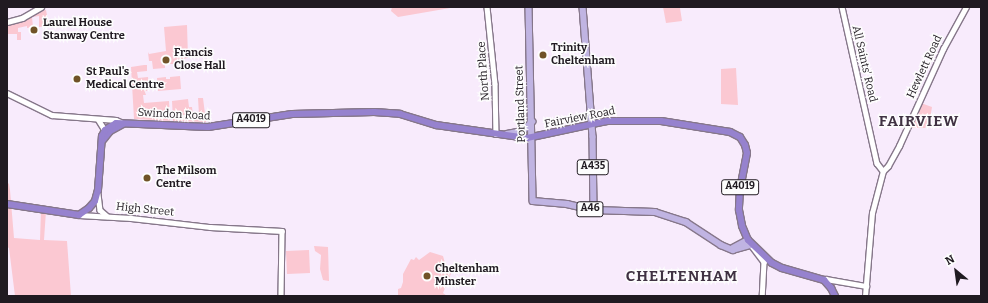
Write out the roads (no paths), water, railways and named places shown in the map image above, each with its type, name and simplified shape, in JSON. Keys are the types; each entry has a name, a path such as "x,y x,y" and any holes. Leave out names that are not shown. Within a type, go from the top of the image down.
{"highway":[{"name":"Swindon Road","path":"124,122 208,127 285,114 340,111 400,114 436,125 498,134"},
{"name":"Fairview Road","path":"498,134 532,138 592,124 623,120 661,122 730,132 738,136 744,142 747,150 739,207 741,222 750,242"},
{"name":"A4019","path":"108,128 124,122"},
{"path":"79,215 95,201 98,190 102,140 108,128"},
{"name":"High Street","path":"7,204 79,215"},
{"path":"750,242 772,263 782,268 824,280 831,288 835,296"}],"main road":[{"name":"Portland Street","path":"529,7 533,201 567,204 594,210"},
{"name":"A435","path":"583,7 592,124 594,210"},
{"path":"498,134 523,131 532,121"},
{"name":"A46","path":"594,210 647,211 662,213 681,220 721,245 730,248 738,250 750,242"}],"street":[{"path":"7,22 22,18 41,7"},
{"name":"North Place","path":"486,7 498,134"},
{"name":"All Saints' Road","path":"842,7 877,163 883,171"},
{"name":"Hewlett Road","path":"865,296 872,213 883,171 888,166 943,49 966,7"},
{"name":"Swindon Road","path":"7,92 52,115 124,122"},
{"path":"98,119 108,128"},
{"path":"104,119 108,128"},
{"path":"98,190 100,210 107,216"},
{"name":"High Street","path":"79,215 107,216 229,228 282,231 281,296"},
{"path":"750,242 763,260 764,269 762,296"},
{"path":"764,269 772,263"},
{"path":"824,280 840,281 866,286"},
{"path":"831,288 840,281"}],"place":[{"name":"Laurel House Stanway Centre","path":"34,30"},
{"name":"Trinity Cheltenham","path":"543,55"},
{"name":"Francis Close Hall","path":"166,60"},
{"name":"St Paul's Medical Centre","path":"77,79"},
{"name":"The Milsom Centre","path":"147,178"},
{"name":"Cheltenham Minster","path":"427,276"}],"district":[{"name":"FAIRVIEW","path":"919,122"},
{"name":"CHELTENHAM","path":"682,277"}]}
